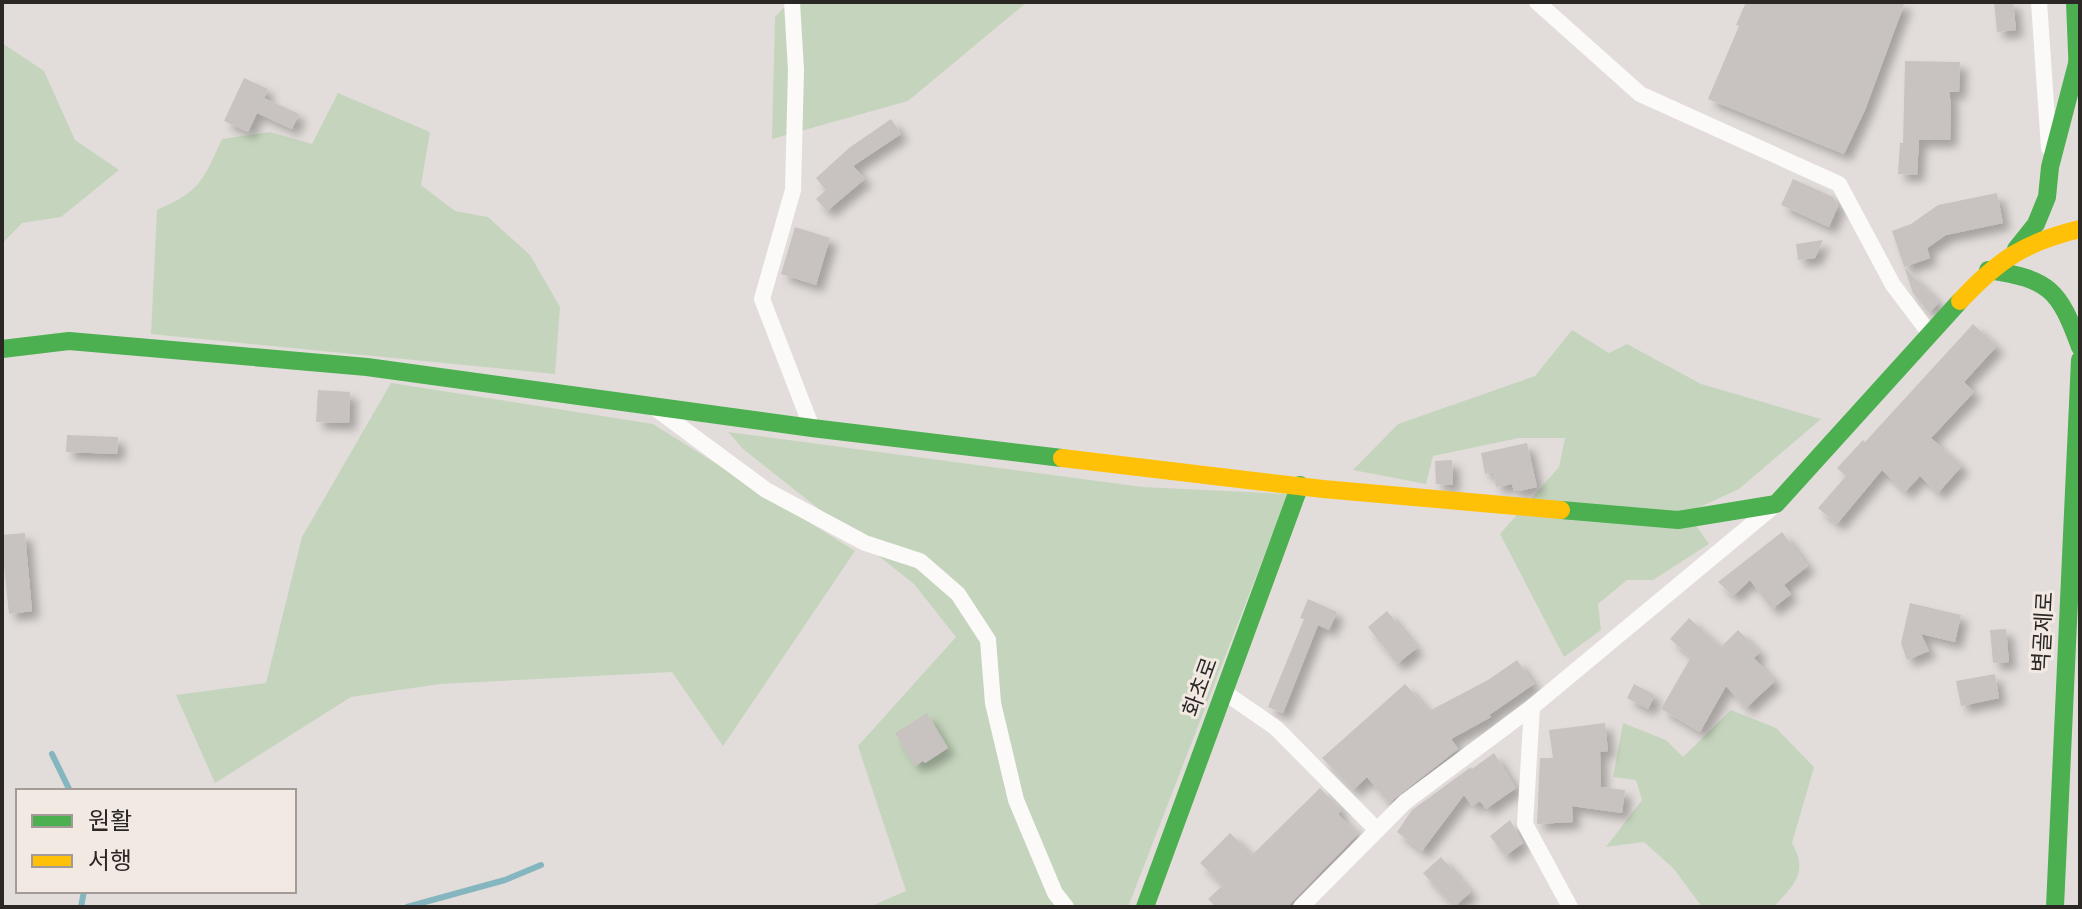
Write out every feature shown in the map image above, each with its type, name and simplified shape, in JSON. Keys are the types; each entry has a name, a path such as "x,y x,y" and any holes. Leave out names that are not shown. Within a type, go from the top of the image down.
{"street":[{"path":"792,2 796,70 793,190 762,299 812,428"},
{"path":"1537,2 1640,94 1839,184 1893,285 1930,334"},
{"path":"2039,2 2050,167"},
{"path":"2075,2 2080,109"},
{"path":"2013,252 2036,224 2047,197 2050,167 2078,60"},
{"path":"1301,907 1405,802 1532,707 1776,504 1988,270 2013,252 2053,234 2080,229"},
{"path":"1988,270 2019,274 2055,291 2064,303 2080,347"},
{"path":"2,349 69,341 367,367 812,428 1300,485 1678,520 1776,504"},
{"name":"벽골제로","path":"2055,907 2080,360"},
{"path":"650,405 766,490 865,543 920,561 958,594 988,640 993,703 1016,800 1055,893 1066,907"},
{"name":"화초로","path":"1145,907 1300,485"},
{"path":"1224,692 1276,728 1376,829"},
{"path":"1532,707 1525,824 1570,907"}],"green space":[{"path":"789,2 1027,2 908,101 772,139 775,17"},
{"path":"2,43 44,71 75,140 119,170 61,217 22,223 2,244"},
{"path":"338,93 430,132 421,185 455,211 488,217 530,255 560,307 555,374 151,334 157,210 183,197 199,183 222,139 270,132 312,144"},
{"path":"1572,330 1609,353 1627,344 1701,384 1821,419 1739,489 1687,513 1709,544 1653,580 1627,580 1598,604 1601,630 1564,657 1500,534 1559,467 1565,438 1519,438 1433,456 1426,484 1353,470 1398,424 1535,376"},
{"path":"391,383 653,424 855,551 723,746 672,672 440,684 351,697 215,783 176,695 266,683 302,537"},
{"path":"728,432 1143,487 1288,494 1128,907 869,907 906,891 858,746 956,637 914,584 743,449"},
{"path":"1731,710 1776,728 1814,767 1792,843 1799,862 1797,878 1774,907 1702,907 1674,869 1644,842 1606,847 1642,800 1636,780 1613,777 1623,723 1666,740 1683,757"}],"building":[{"path":"1746,2 1905,2 1865,110 1844,154 1708,99"},
{"path":"1994,2 2013,2 2016,30 1997,32"},
{"path":"1905,61 1960,62 1959,92 1949,92 1950,140 1919,140 1917,175 1898,174 1900,143 1903,143"},
{"path":"244,78 268,89 264,98 299,114 292,129 257,113 248,132 224,121"},
{"path":"891,119 901,134 853,166 865,179 827,211 816,199 826,190 816,178 849,148"},
{"path":"1793,179 1833,197 1838,206 1829,227 1781,205"},
{"path":"1997,193 2003,223 1946,235 1927,248 1930,258 1904,267 1892,231 1911,224 1938,205"},
{"path":"795,227 830,238 816,285 781,274"},
{"path":"1823,240 1815,258 1798,260 1796,244"},
{"path":"1904,267 1939,302 1929,313 1913,293"},
{"path":"1973,324 1997,346 1964,382 1974,392 1931,438 1962,466 1938,493 1920,476 1905,492 1882,470 1837,524 1818,508 1846,476 1837,468 1863,440 1865,442"},
{"path":"318,390 350,392 349,423 316,422"},
{"path":"67,435 118,437 117,454 66,452"},
{"path":"1527,443 1537,487 1514,491 1512,484 1496,487 1493,472 1485,474 1481,453"},
{"path":"1452,460 1453,485 1436,484 1435,461"},
{"path":"1782,532 1808,566 1784,585 1791,594 1772,609 1750,580 1733,596 1718,582"},
{"path":"25,533 32,611 9,614 2,566 2,535"},
{"path":"1308,599 1337,612 1329,630 1318,625 1283,713 1268,707 1304,619 1300,618"},
{"path":"1910,603 1961,615 1955,642 1921,634 1929,651 1907,660 1901,643"},
{"path":"1387,611 1417,648 1397,664 1368,627"},
{"path":"1689,618 1721,647 1738,630 1760,652 1754,658 1775,681 1746,708 1726,686 1700,732 1661,709 1691,657 1670,639"},
{"path":"2006,629 2009,662 1993,663 1990,630"},
{"path":"1517,660 1534,684 1489,715 1491,717 1451,739 1458,749 1389,803 1367,777 1353,790 1322,758 1405,684 1429,711 1488,680"},
{"path":"1995,674 1999,698 1961,706 1956,681"},
{"path":"1634,684 1655,695 1648,709 1627,698"},
{"path":"927,713 948,748 915,766 895,733"},
{"path":"1605,723 1608,751 1600,752 1601,787 1625,790 1622,813 1572,806 1573,822 1537,824 1540,758 1553,758 1549,730"},
{"path":"1494,753 1516,788 1486,809 1480,801 1472,806 1464,795 1422,851 1397,832 1412,810"},
{"path":"1320,788 1341,810 1338,814 1358,834 1287,907 1216,907 1208,899 1223,885 1200,863 1230,833 1252,855"},
{"path":"1510,820 1523,843 1505,856 1490,836"},
{"path":"1441,857 1471,892 1454,907 1423,873"}],"waterway":[{"path":"52,754 69,789"},
{"path":"407,907 505,880 541,865"},
{"path":"81,907 84,893"}],"traffic: fast":[{"path":"2075,2 2078,76"},
{"path":"2016,249 2036,224 2047,197 2050,167 2078,60"},
{"path":"1988,270 2025,278 2049,290 2065,312 2080,347"},
{"path":"1561,510 1678,520 1776,504 1960,301"},
{"path":"2,349 69,341 367,367 812,428 1062,458"},
{"path":"2055,907 2080,360"},
{"path":"1145,907 1300,485"}],"traffic: slow":[{"path":"1960,301 1987,274 2014,254 2043,240 2080,229"},
{"path":"1062,458 1323,489 1561,510"}]}
